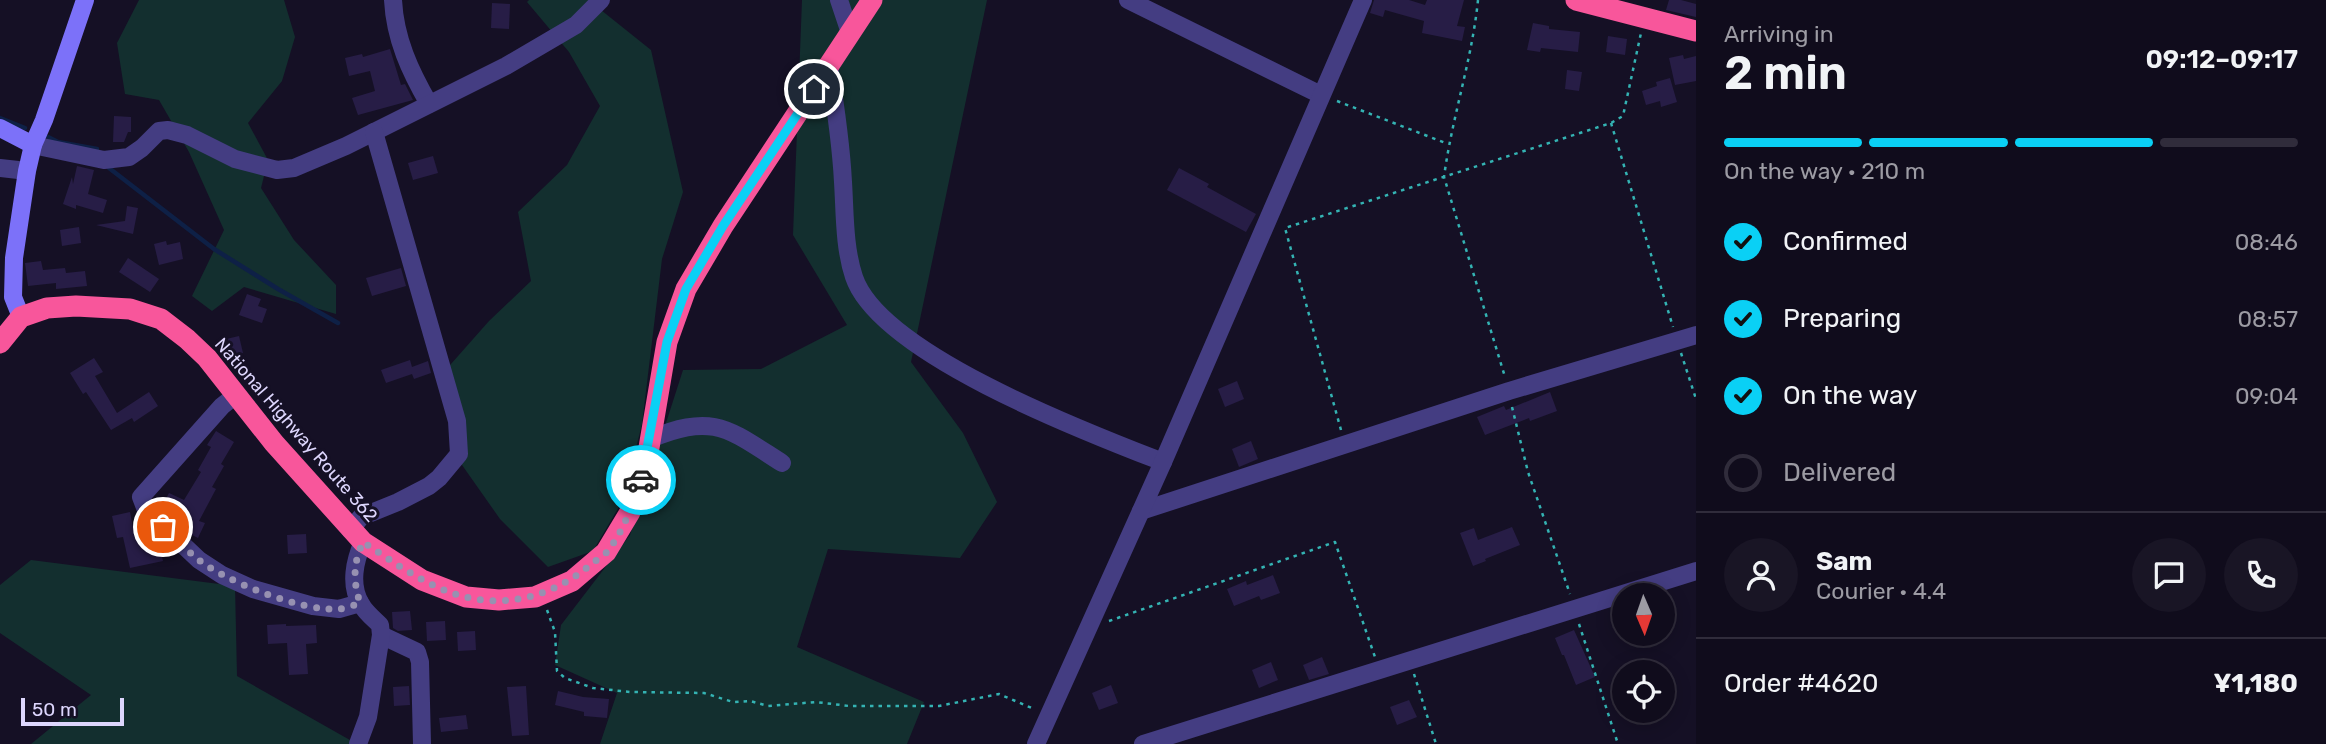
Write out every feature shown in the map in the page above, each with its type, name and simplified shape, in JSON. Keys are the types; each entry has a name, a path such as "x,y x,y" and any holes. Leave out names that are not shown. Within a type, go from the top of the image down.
{"highway":[{"name":"National Highway Route 362","path":"20,317 47,308 76,306 130,309 161,319 207,358 274,443 356,536 422,580 466,597 499,600 534,597 572,581 606,552 630,512 645,471 667,342 686,289 723,226 872,0"},
{"path":"1576,0 1696,32"},
{"path":"0,343 20,317"}],"street":[{"path":"20,317 13,297 14,258 27,170 33,145 85,0"},
{"path":"393,0 398,34 410,72 429,104"},
{"path":"0,128 33,145 104,160 129,157 159,131 168,130 187,135 235,159 277,170 294,168 374,132 506,65 576,25 601,0"},
{"path":"839,0 850,33"},
{"path":"1128,0 1321,94"},
{"path":"1036,744 1163,462 1363,0"},
{"path":"828,65 843,176 848,247 857,285 868,301 908,338 951,365 1025,405 1163,462"},
{"path":"358,744 368,717 381,635 380,625 360,603 354,586 356,536 360,517 429,486 459,454 457,421 374,132"},
{"path":"0,168 27,170"},
{"path":"1270,217 1285,228"},
{"path":"1141,511 1509,391 1696,335"},
{"path":"236,395 141,497 146,510 199,560 222,575 253,589 313,606 339,609 360,603"},
{"path":"650,439 673,429 694,425 718,426 782,463"},
{"path":"1143,744 1696,571"},
{"path":"381,635 417,652 420,662 422,744"}],"path":[{"path":"1478,0 1475,27 1448,144 1444,177 1509,391 1528,472 1618,744"},
{"path":"1344,444 1285,228 1623,116 1644,19"},
{"path":"1321,94 1448,144"},
{"path":"1611,122 1696,399"},
{"path":"1089,628 1335,542 1379,670"},
{"path":"542,593 555,632 557,671 565,678 593,688 704,694 733,702 750,701 768,706 816,702 849,706 939,705 999,694 1049,715"},
{"path":"1410,661 1436,744"}],"green space":[{"path":"139,0 284,0 295,37 282,81 248,123 268,160 261,188 294,240 336,285 336,314 244,287 212,311 192,296 224,230 189,152 159,100 125,94 117,43"},
{"path":"600,0 596,6 651,50 683,192 662,259 642,424 623,500 593,551 548,567 500,519 462,465 443,373 489,321 531,281 518,212 567,165 600,106 569,52 527,2"},
{"path":"802,0 987,0 911,362 963,433 997,502 960,558 828,549 797,647 924,702 907,744 600,744 617,693 555,665 561,625 630,535 683,370 761,369 847,325 793,235"},
{"path":"31,560 235,586 237,676 357,744 31,744 91,695 0,633 0,585"}],"building":[{"path":"1374,0 1409,0 1425,5 1427,0 1464,0 1457,26 1465,27 1462,41 1422,33 1424,21 1385,10 1383,17 1370,13"},
{"path":"1669,0 1696,4 1696,17 1666,10"},
{"path":"492,3 510,4 509,29 491,28"},
{"path":"1533,23 1549,26 1549,29 1580,32 1578,52 1541,48 1540,52 1527,50"},
{"path":"1608,36 1627,39 1625,55 1606,52"},
{"path":"390,49 401,85 405,84 413,100 358,115 352,98 375,91 370,71 349,76 345,58 362,54 363,57"},
{"path":"1683,55 1684,59 1696,56 1696,81 1675,85 1669,58"},
{"path":"1567,70 1582,72 1579,91 1565,89"},
{"path":"1670,78 1677,102 1661,107 1660,101 1646,105 1642,91 1657,86 1656,82"},
{"path":"114,116 131,117 131,132 128,132 124,142 113,142"},
{"path":"433,156 438,173 413,180 408,163"},
{"path":"77,166 94,170 88,194 107,200 103,213 63,204 72,177 73,184"},
{"path":"1179,168 1256,214 1246,232 1167,190"},
{"path":"127,206 138,208 133,234 96,225 125,221"},
{"path":"79,227 81,243 62,246 60,230"},
{"path":"166,241 167,245 180,242 183,259 159,265 154,244"},
{"path":"128,258 159,279 150,292 119,272"},
{"path":"41,261 43,270 65,268 66,273 85,271 87,286 56,289 56,283 28,286 25,263"},
{"path":"401,268 406,286 372,296 366,278"},
{"path":"247,294 261,299 258,306 267,309 262,323 239,315"},
{"path":"239,336 243,353 226,356 222,340"},
{"path":"94,358 103,372 95,376 117,413 149,392 158,406 134,422 132,418 111,430 70,373"},
{"path":"410,360 412,367 428,361 431,373 414,379 412,374 386,383 381,370"},
{"path":"1237,381 1244,399 1225,407 1218,389"},
{"path":"1550,392 1557,411 1530,421 1529,418 1485,435 1477,417 1504,406 1506,410"},
{"path":"216,431 234,442 221,464 224,466 212,487 216,489 199,521 205,523 198,538 186,532 184,525 173,520 161,508 169,493 184,500 201,472 198,470 211,447 207,445"},
{"path":"1251,441 1258,459 1239,467 1232,449"},
{"path":"130,512 135,538 141,537 142,544 158,541 163,561 130,568 123,537 117,538 112,516"},
{"path":"1512,527 1520,545 1473,566 1460,533 1474,528 1478,540"},
{"path":"306,534 307,553 288,554 287,535"},
{"path":"1273,575 1280,593 1261,600 1259,596 1234,606 1227,589 1246,581 1247,585"},
{"path":"410,611 412,630 398,631 393,628 392,612"},
{"path":"445,621 446,640 427,641 426,622"},
{"path":"267,625 316,625 317,643 306,644 308,674 289,675 287,643 268,644"},
{"path":"1574,630 1595,677 1576,685 1555,638"},
{"path":"475,631 476,650 458,651 457,632"},
{"path":"1322,657 1329,674 1309,680 1303,665"},
{"path":"1271,662 1278,680 1259,688 1252,670"},
{"path":"1111,685 1118,703 1099,710 1092,693"},
{"path":"409,686 410,705 394,706 393,687"},
{"path":"526,686 529,735 512,736 507,687"},
{"path":"558,691 609,699 607,718 584,716 584,712 555,705"},
{"path":"1409,700 1417,717 1397,725 1390,707"},
{"path":"466,715 468,729 441,732 439,718"}],"waterway":[{"path":"0,118 25,128"},
{"path":"48,137 58,142 97,149"},
{"path":"109,168 214,249 338,323"}],"way so far":[{"path":"163,527 199,560 222,575 253,589 313,606 339,609 360,603 354,586 355,559 363,542 422,580 466,597 499,600 534,597 572,581 606,552 630,512 641,480"}],"route":[{"path":"641,480 645,471 667,342 686,289 723,226 814,89"}]}
